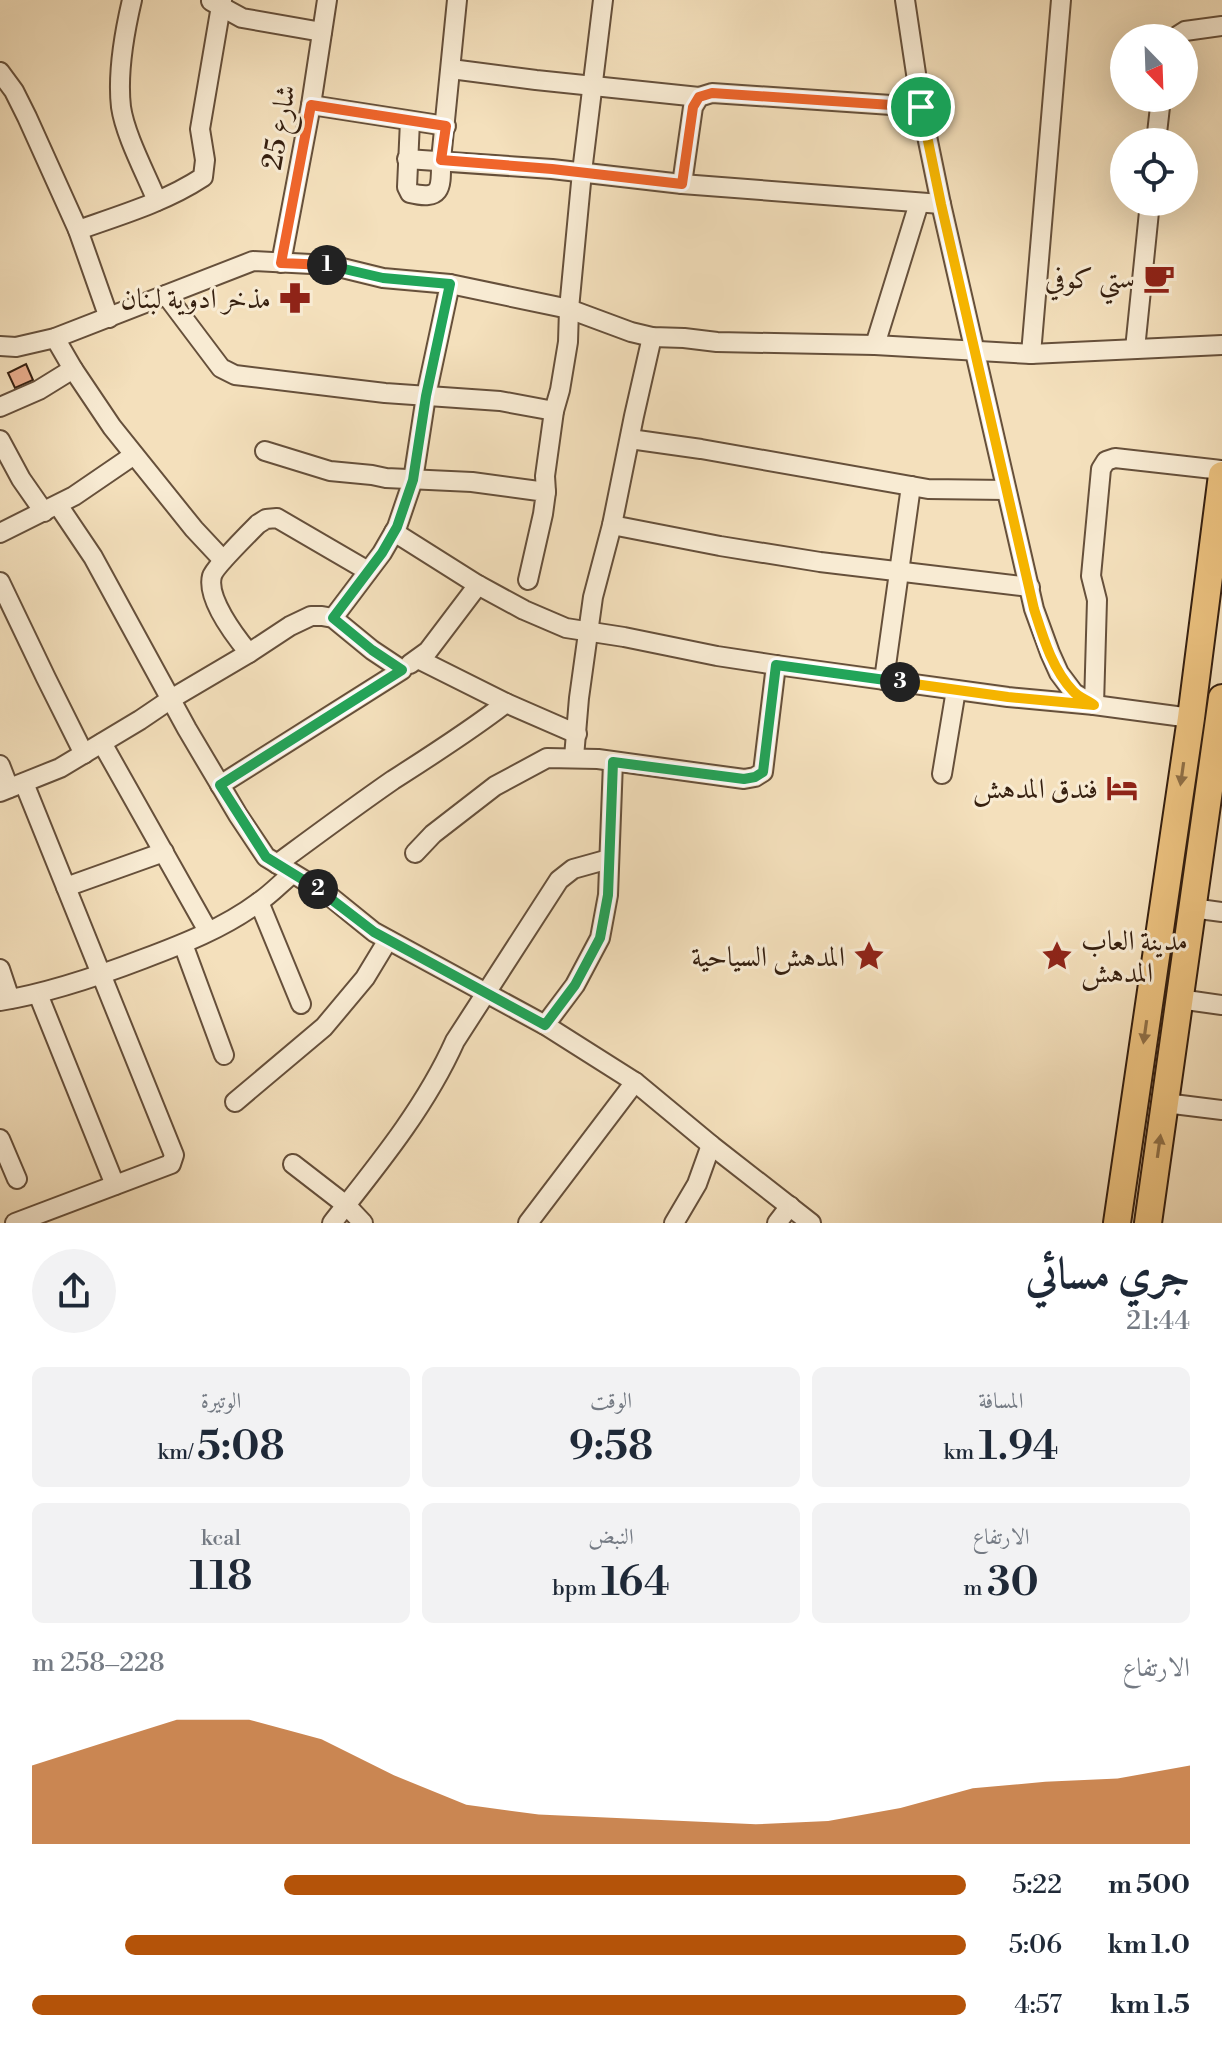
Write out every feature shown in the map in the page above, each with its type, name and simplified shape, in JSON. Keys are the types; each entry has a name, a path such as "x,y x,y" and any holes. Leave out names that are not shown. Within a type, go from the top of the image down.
{"highway":[{"path":"1117,1223 1191,718 1222,472"},
{"path":"1148,1223 1192,908 1213,819 1222,698"}],"street":[{"path":"132,0 123,41 122,110 157,201"},
{"name":"شارع 25","path":"281,263 327,0"},
{"path":"410,121 407,187 410,193 432,195 438,192 441,185 457,0"},
{"path":"528,580 543,514 554,411 568,342 582,172 603,0"},
{"path":"905,0 921,107 941,204 1042,634 1059,673 1074,693 1094,705"},
{"path":"1031,354 1061,0"},
{"path":"78,230 157,201 203,177 205,160 200,129 217,2 242,18 322,32"},
{"path":"1198,29 1222,26"},
{"path":"451,69 699,97 712,93 921,107"},
{"path":"0,72 27,117 78,230 109,318"},
{"path":"682,184 693,107 699,97"},
{"path":"311,105 446,126"},
{"path":"407,159 941,204"},
{"path":"875,345 919,203"},
{"path":"1135,349 1149,216"},
{"path":"5,350 55,338 253,261 330,265 383,278 450,284 569,309 652,337 1031,354 1222,345"},
{"path":"333,618 394,532 413,480 426,396 450,284"},
{"path":"166,295 221,368 235,375 500,401 554,411"},
{"path":"574,757 593,597 612,525 652,337"},
{"path":"55,338 112,427 194,529 223,560"},
{"path":"0,407 39,390 73,369"},
{"path":"630,439 928,489 1006,490"},
{"path":"0,440 21,479 93,557 220,785 266,857 327,894 374,932 545,1025 635,1082 811,1223"},
{"path":"265,451 330,471 386,478 472,482 546,492"},
{"path":"0,533 74,496 134,455"},
{"path":"1094,705 1097,600 1091,576 1101,469 1106,461 1115,458 1222,472"},
{"path":"884,680 911,486"},
{"path":"249,653 212,595 211,577 258,524 277,518 368,571"},
{"path":"612,525 745,550 1030,587"},
{"path":"394,532 478,585 566,628 776,665 1191,718"},
{"path":"0,582 84,754"},
{"path":"220,785 418,659 428,651 478,585"},
{"path":"11,788 60,768 311,616 333,618 402,670"},
{"path":"418,659 577,734"},
{"path":"415,853 433,834 495,786 547,758 574,757 744,779 755,777 763,772 776,665"},
{"path":"942,774 956,690"},
{"path":"0,969 5,1000 38,994 100,975 183,944 208,931 259,902 285,869 324,829 506,703"},
{"path":"102,743 208,931"},
{"path":"545,1025 575,985 600,938 608,895 613,762"},
{"path":"0,765 66,887 174,1155 171,1164 15,1223"},
{"path":"66,887 164,852"},
{"path":"332,1223 422,1103 455,1041 559,880 573,869 609,859"},
{"path":"259,902 301,1004"},
{"path":"1192,908 1222,912"},
{"path":"235,1102 324,1027 365,978 388,940"},
{"path":"183,944 224,1055"},
{"path":"38,994 115,1185"},
{"path":"1179,999 1222,1005"},
{"path":"528,1223 635,1082"},
{"path":"1165,1103 1222,1110"},
{"path":"0,1141 17,1179"},
{"path":"674,1223 697,1184 711,1145"},
{"path":"293,1164 346,1205 363,1223"},
{"path":"777,1223 790,1206"}],"building":[{"path":"26,364 33,380 15,388 8,373"}],"place":[{"name":"ستي كوفي","path":"1159,278"},
{"name":"مذخر ادوية لبنان","path":"295,298"},
{"name":"فندق المدهش","path":"1122,788"},
{"name":"المدهش السياحية","path":"869,956"},
{"name":"مدينة العاب المدهش","path":"1057,956"}],"route":[{"path":"712,93 921,107 1034,609 1059,673 1074,693 1094,705 1008,697 776,665 763,772 755,777 744,779 613,762 608,895 600,938 575,985 545,1025 374,932 327,894 266,857 220,785 402,670 333,618 382,553 397,527 413,480 426,396 450,284 383,278 330,265 281,263 311,105 446,126 441,160 682,184 693,107 699,97 712,93"}]}
